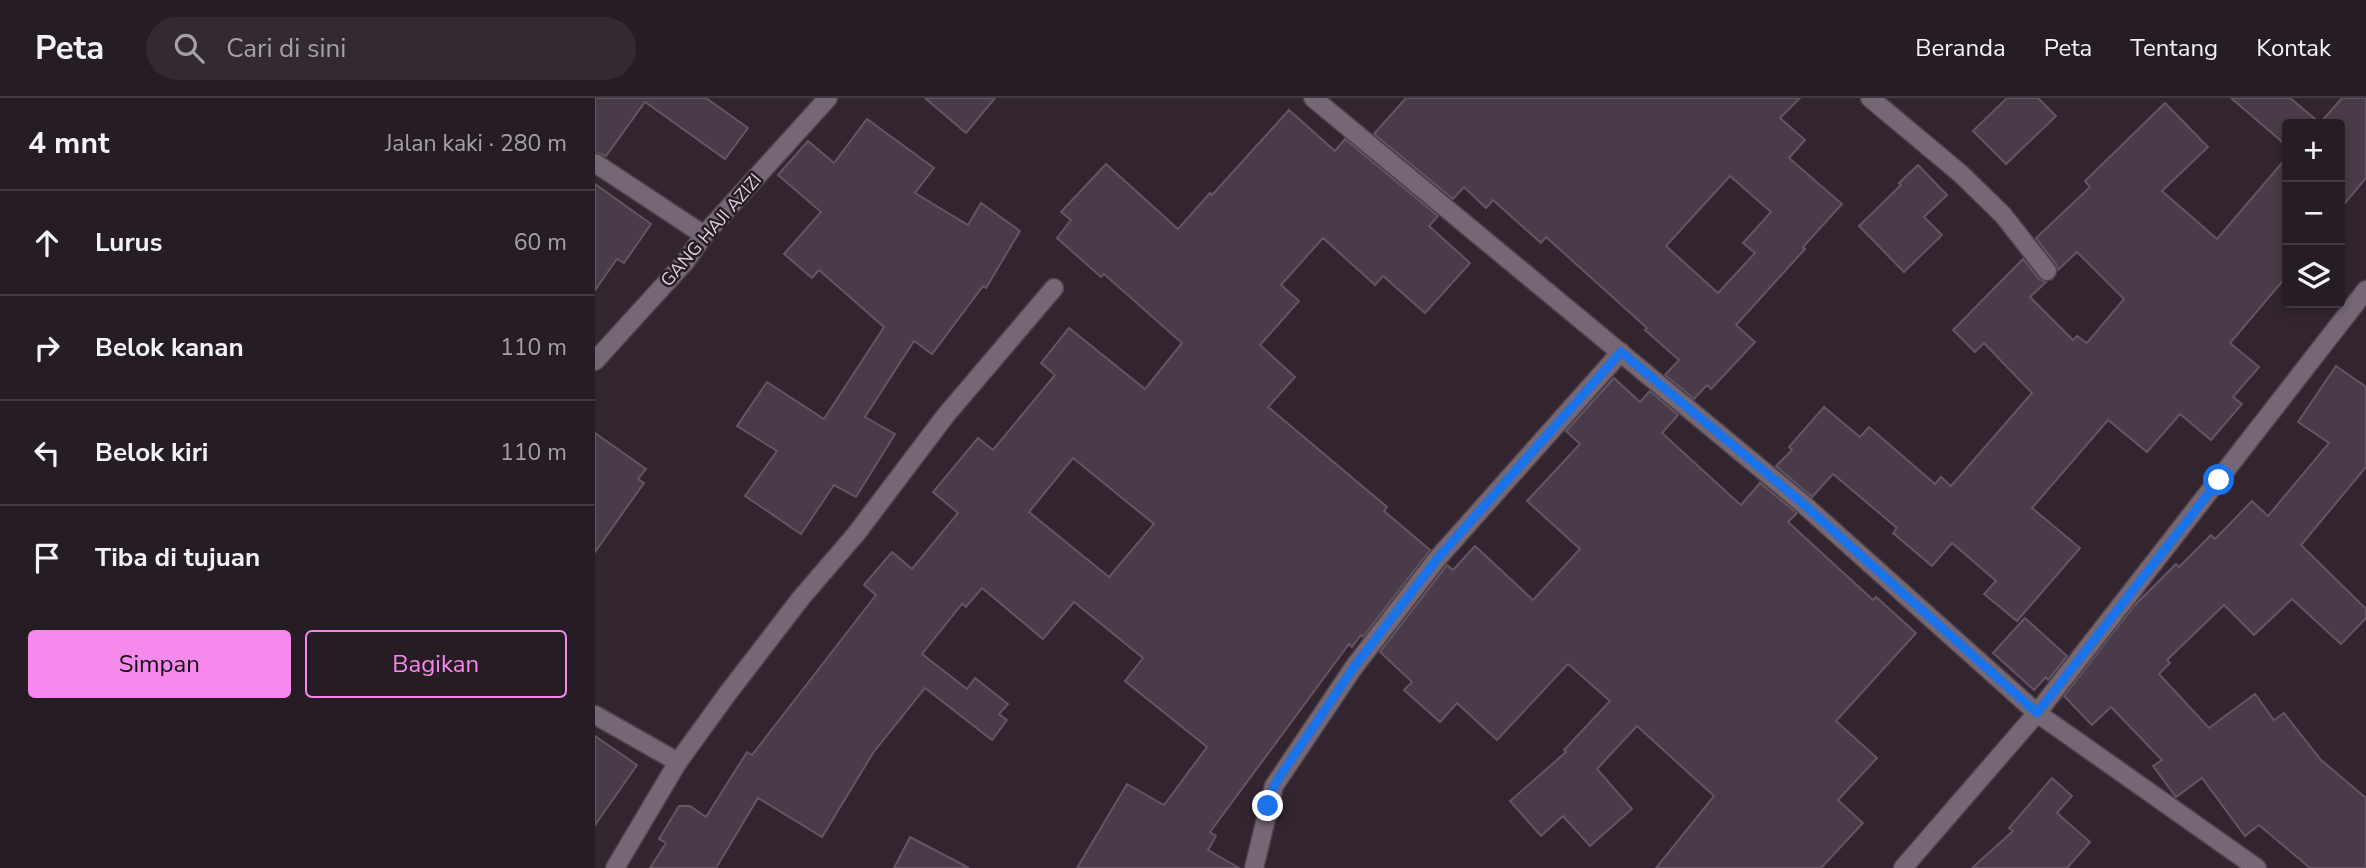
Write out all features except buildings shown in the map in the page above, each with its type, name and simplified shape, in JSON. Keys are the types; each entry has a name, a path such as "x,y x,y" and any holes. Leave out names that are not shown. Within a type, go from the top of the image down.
{"street":[{"name":"GANG HAJI AZIZI","path":"595,361 828,98"},
{"path":"1313,98 1801,502 2037,713 2257,868"},
{"path":"1870,98 1961,174 2003,215 2047,271"},
{"path":"595,163 704,235"},
{"path":"615,868 678,762 801,598 856,534 946,415 1054,288"},
{"path":"1903,868 2037,713 2366,290"},
{"path":"1254,868 1274,786 1354,667 1437,559 1621,352"},
{"path":"595,715 678,762"}],"route":[{"path":"1268,806 1271,793 1282,773 1354,667 1437,559 1621,352 1801,502 2037,713 2219,480"}]}
